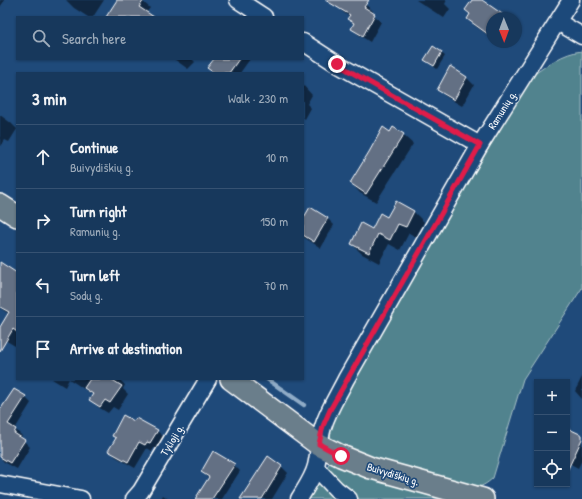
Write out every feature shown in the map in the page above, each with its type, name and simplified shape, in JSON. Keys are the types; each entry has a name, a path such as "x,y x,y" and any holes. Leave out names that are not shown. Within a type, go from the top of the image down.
{"main road":[{"path":"0,205 16,215"},
{"name":"Buivydiškių g.","path":"232,380 319,444 341,456 371,468 484,499"}],"street":[{"path":"238,0 262,16"},
{"name":"Ramunių g.","path":"299,499 316,468 319,444 328,416 340,392 480,145 571,0"},
{"path":"558,22 582,36"},
{"path":"304,43 337,64 480,145"},
{"name":"Tylioji g.","path":"134,499 141,491 207,380"},
{"path":"316,468 336,489 349,499"},
{"path":"0,484 81,499"}],"green space":[{"path":"582,51 582,288 523,379 493,478 482,486 478,487 461,486 338,446 331,442 330,431 332,422 412,277 532,76 549,64 568,54"},
{"path":"332,459 446,499 306,499"}],"building":[{"path":"117,0 144,0 139,7 152,16 107,16"},
{"path":"325,0 369,0 364,7 375,14 363,36 351,29 354,23 347,19 350,15"},
{"path":"472,0 482,0 499,12 486,12 486,33 467,19 470,14 465,10"},
{"path":"433,46 442,52 434,66 424,60"},
{"path":"213,60 238,60 230,72 213,72 207,68"},
{"path":"450,66 467,77 454,100 437,90"},
{"path":"383,127 390,132 393,127 404,134 366,194 350,183"},
{"path":"396,201 414,211 406,227 398,224 390,240 378,234 369,253 351,244 361,223 372,229 380,213 387,217"},
{"path":"310,207 328,218 314,242 304,236 304,217"},
{"path":"0,262 16,272 16,331 13,329 0,351 0,327 9,312 0,307"},
{"path":"89,380 113,380 122,386 110,403 105,400 100,407 89,400 93,394 84,388"},
{"path":"14,389 26,396 8,424 16,429 14,433 25,440 10,463 0,457 0,410"},
{"path":"123,415 134,421 136,418 158,430 150,443 147,442 145,445 139,442 128,462 108,451 116,438 112,436"},
{"path":"570,429 582,435 582,439 570,465"},
{"path":"213,451 235,464 212,499 195,499 209,477 201,472"},
{"path":"268,456 282,466 262,499 240,499"}],"waterway":[{"path":"268,380 304,405"}],"route":[{"path":"337,64 480,145 330,410 323,426 319,444 341,456"}]}
